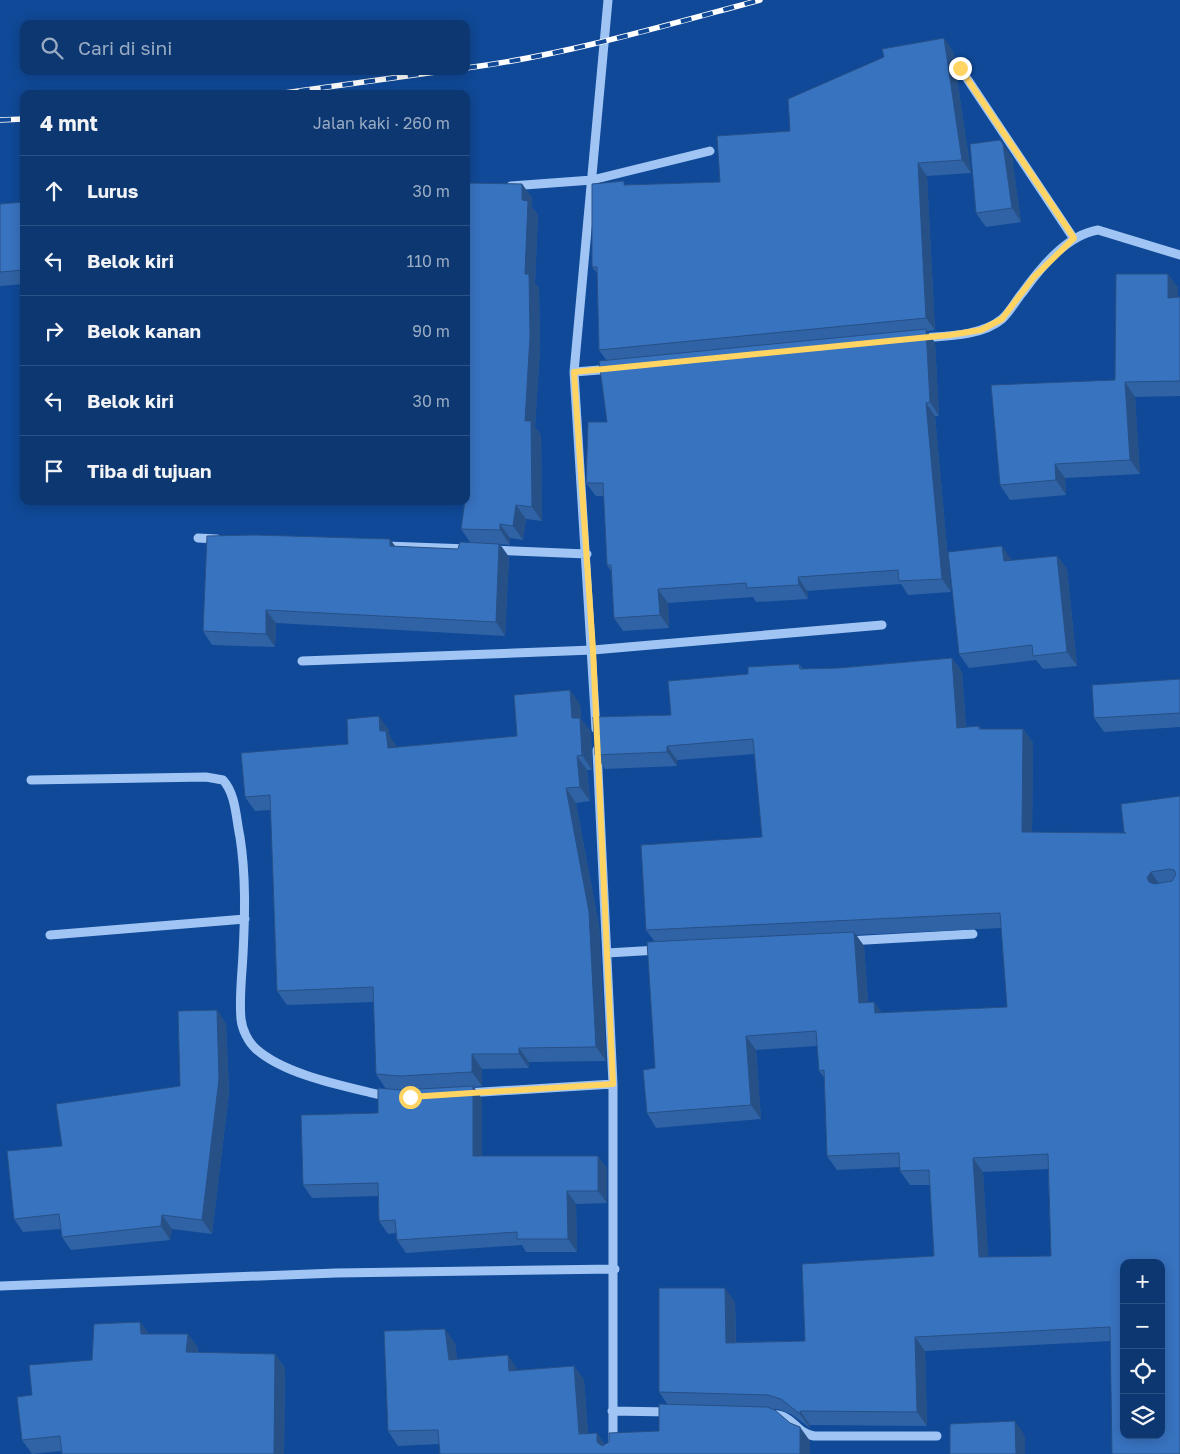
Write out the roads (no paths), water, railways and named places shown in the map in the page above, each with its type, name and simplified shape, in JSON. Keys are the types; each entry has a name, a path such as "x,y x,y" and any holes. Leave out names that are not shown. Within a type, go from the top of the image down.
{"street":[{"path":"608,0 574,372 593,650 613,1084 613,1454"},
{"path":"960,68 1074,238"},
{"path":"505,186 592,180 710,150"},
{"path":"911,339 981,330 1002,319 1033,278 1074,238 1098,230 1180,255"},
{"path":"574,372 624,368"},
{"path":"198,538 228,539"},
{"path":"378,545 587,554"},
{"path":"302,661 593,650 882,625"},
{"path":"32,780 206,777 224,780 229,785 233,800 245,867 241,1019 245,1034 255,1048 270,1059 304,1074 376,1094 401,1096"},
{"path":"50,935 245,919"},
{"path":"834,941 973,934"},
{"path":"607,953 666,950"},
{"path":"458,1094 613,1084"},
{"path":"0,1286 336,1273 614,1269"},
{"path":"612,1411 681,1412"},
{"path":"759,1414 786,1416 806,1434 814,1436 938,1436"}],"railway":[{"path":"470,67 577,48 760,0"},
{"path":"306,90 414,75"},
{"path":"0,120 20,119"}]}
